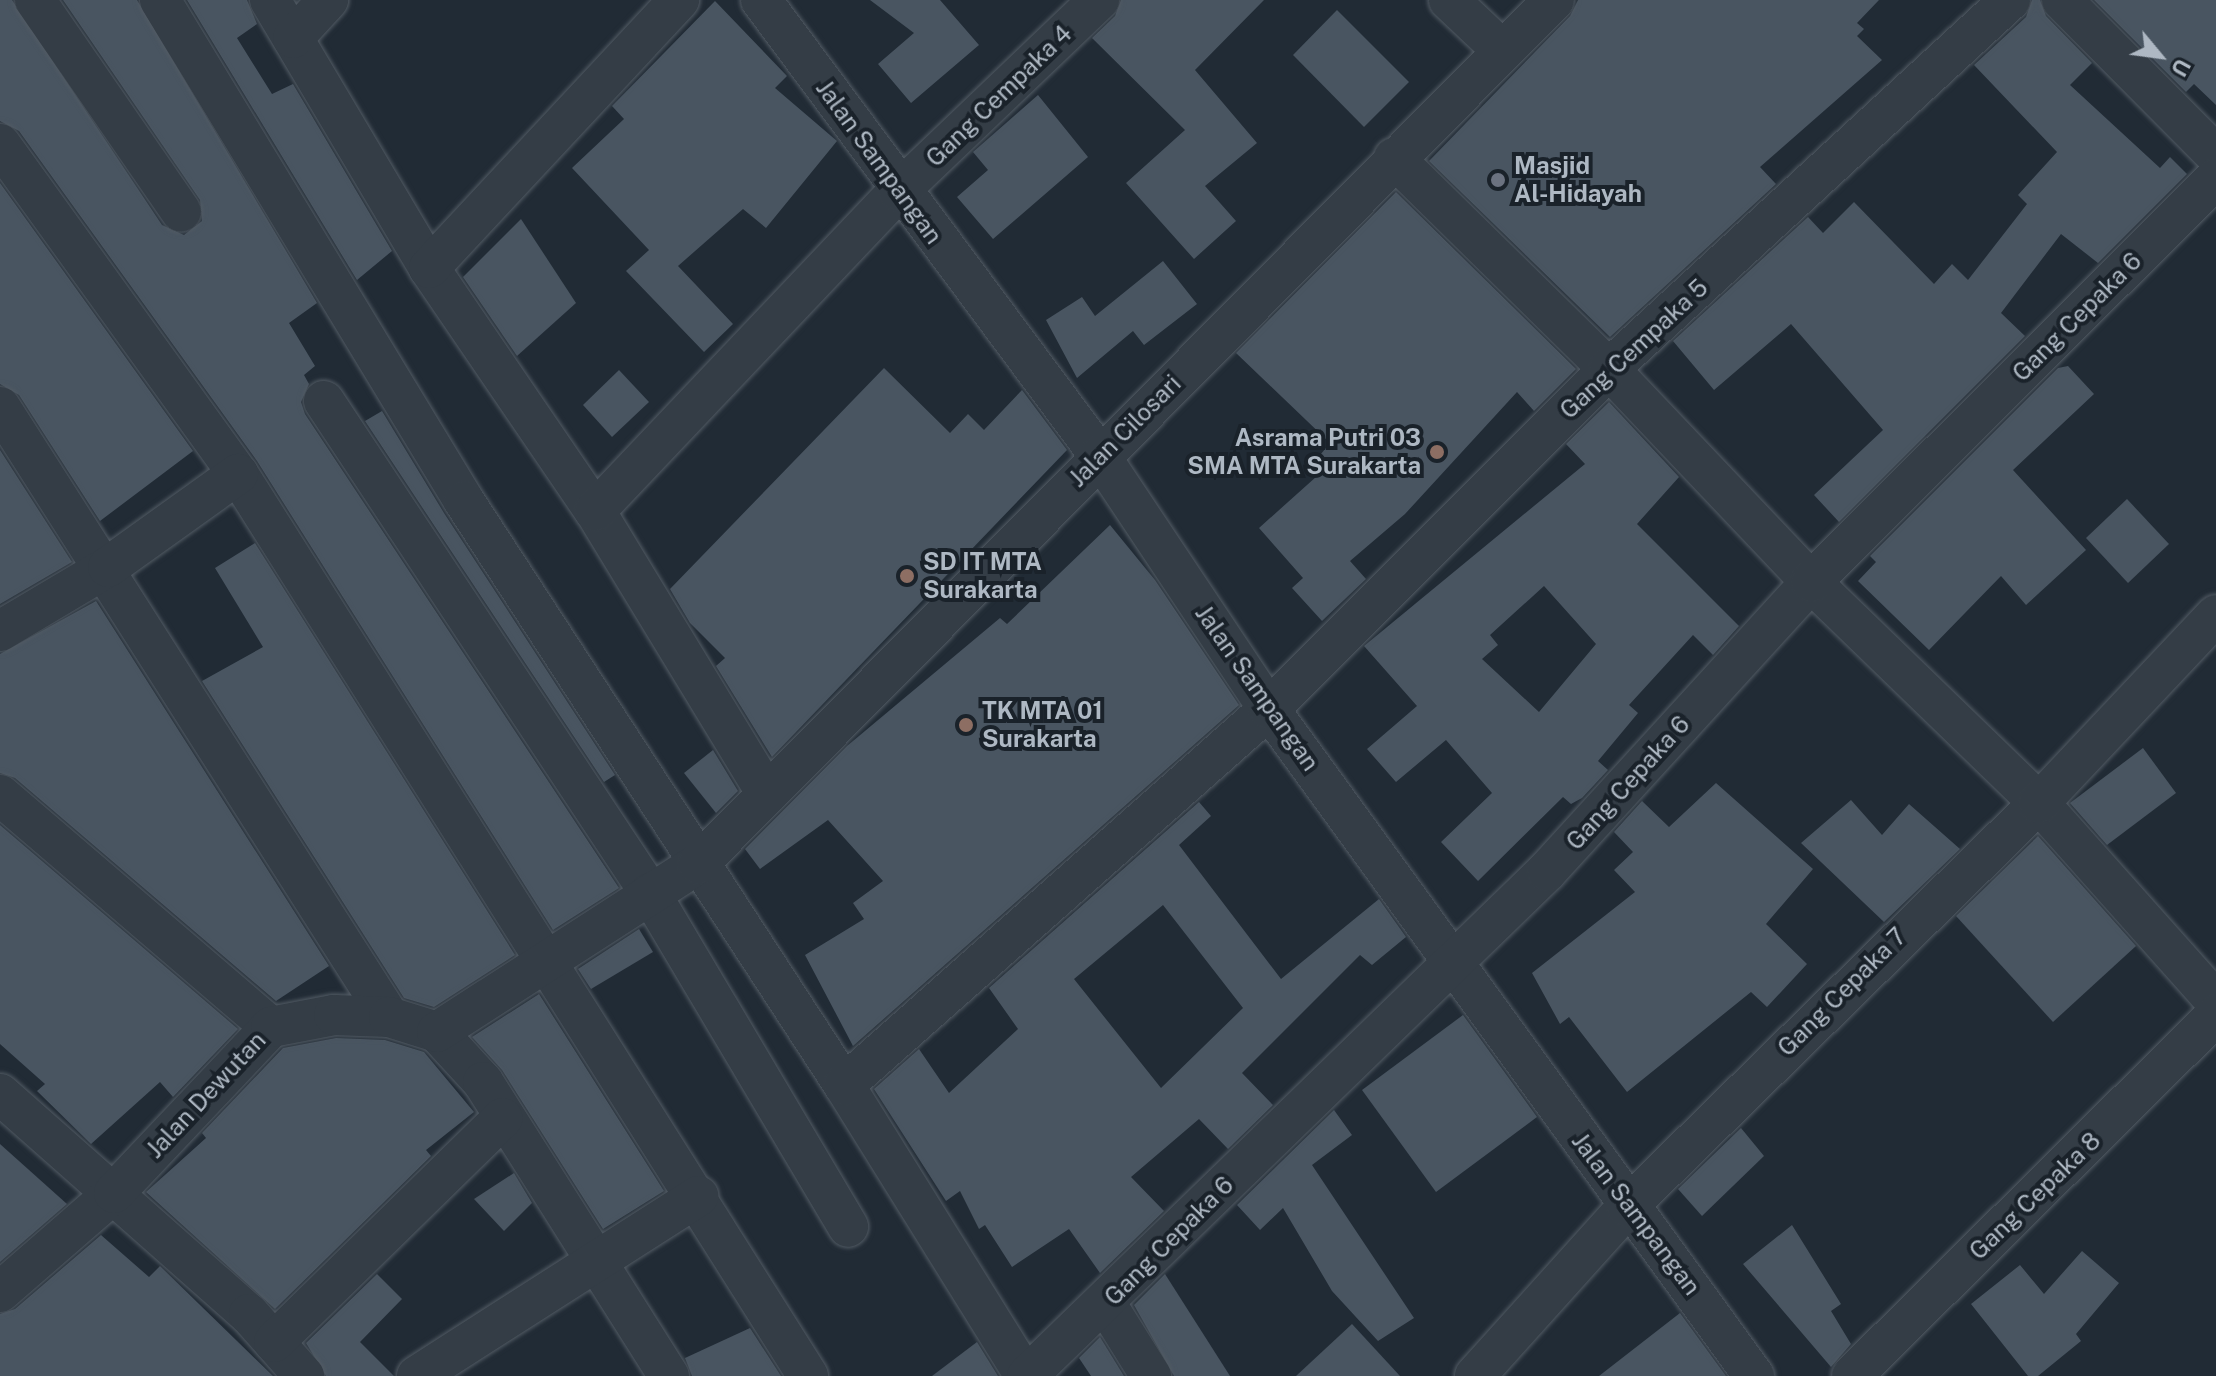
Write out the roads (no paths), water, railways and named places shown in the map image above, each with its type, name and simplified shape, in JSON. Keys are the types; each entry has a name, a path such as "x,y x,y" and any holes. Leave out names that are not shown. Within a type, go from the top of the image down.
{"street":[{"path":"35,0 181,212"},
{"path":"160,0 464,501 844,1085 1026,1376"},
{"path":"270,0 429,268 595,511 767,794"},
{"path":"293,38 328,0"},
{"path":"429,268 679,0"},
{"name":"Jalan Sampangan","path":"761,0 899,191 1100,456 1269,709 1454,960 1627,1207 1754,1376"},
{"name":"Gang Cempaka 4","path":"595,511 899,191 1099,0"},
{"path":"1449,0 1503,51"},
{"name":"Jalan Cilosari","path":"698,864 1394,158 1554,0"},
{"name":"Gang Cempaka 5","path":"844,1085 1269,709 1609,369 2010,0"},
{"path":"2062,0 2216,155"},
{"path":"0,144 238,474 698,1196 808,1376"},
{"path":"1394,158 1609,369 1811,582 2039,803 2216,1002"},
{"name":"Gang Cepaka 6","path":"1026,1376 1106,1304 1547,871 1811,582 2216,178"},
{"path":"324,401 650,893 848,1227"},
{"path":"0,407 108,567 389,1017"},
{"path":"0,631 108,567 238,474"},
{"name":"Gang Cepaka 7","path":"1475,1376 1627,1207 2039,803 2216,615"},
{"path":"0,795 271,1027"},
{"path":"669,1376 483,1082 437,1032 698,864"},
{"name":"Jalan Dewutan","path":"0,1292 114,1193 271,1027 334,1015 389,1017 437,1032"},
{"name":"Gang Cepaka 8","path":"1852,1376 2216,1015"},
{"path":"0,1094 114,1193 274,1342 304,1376"},
{"path":"274,1342 503,1118"},
{"path":"417,1376 600,1263 698,1196"},
{"path":"1106,1304 1151,1376"}],"place":[{"name":"Masjid Al-Hidayah","path":"1498,180"},
{"name":"Asrama Putri 03 SMA MTA Surakarta","path":"1437,452"},
{"name":"SD IT MTA Surakarta","path":"907,576"},
{"name":"TK MTA 01 Surakarta","path":"966,725"}]}
